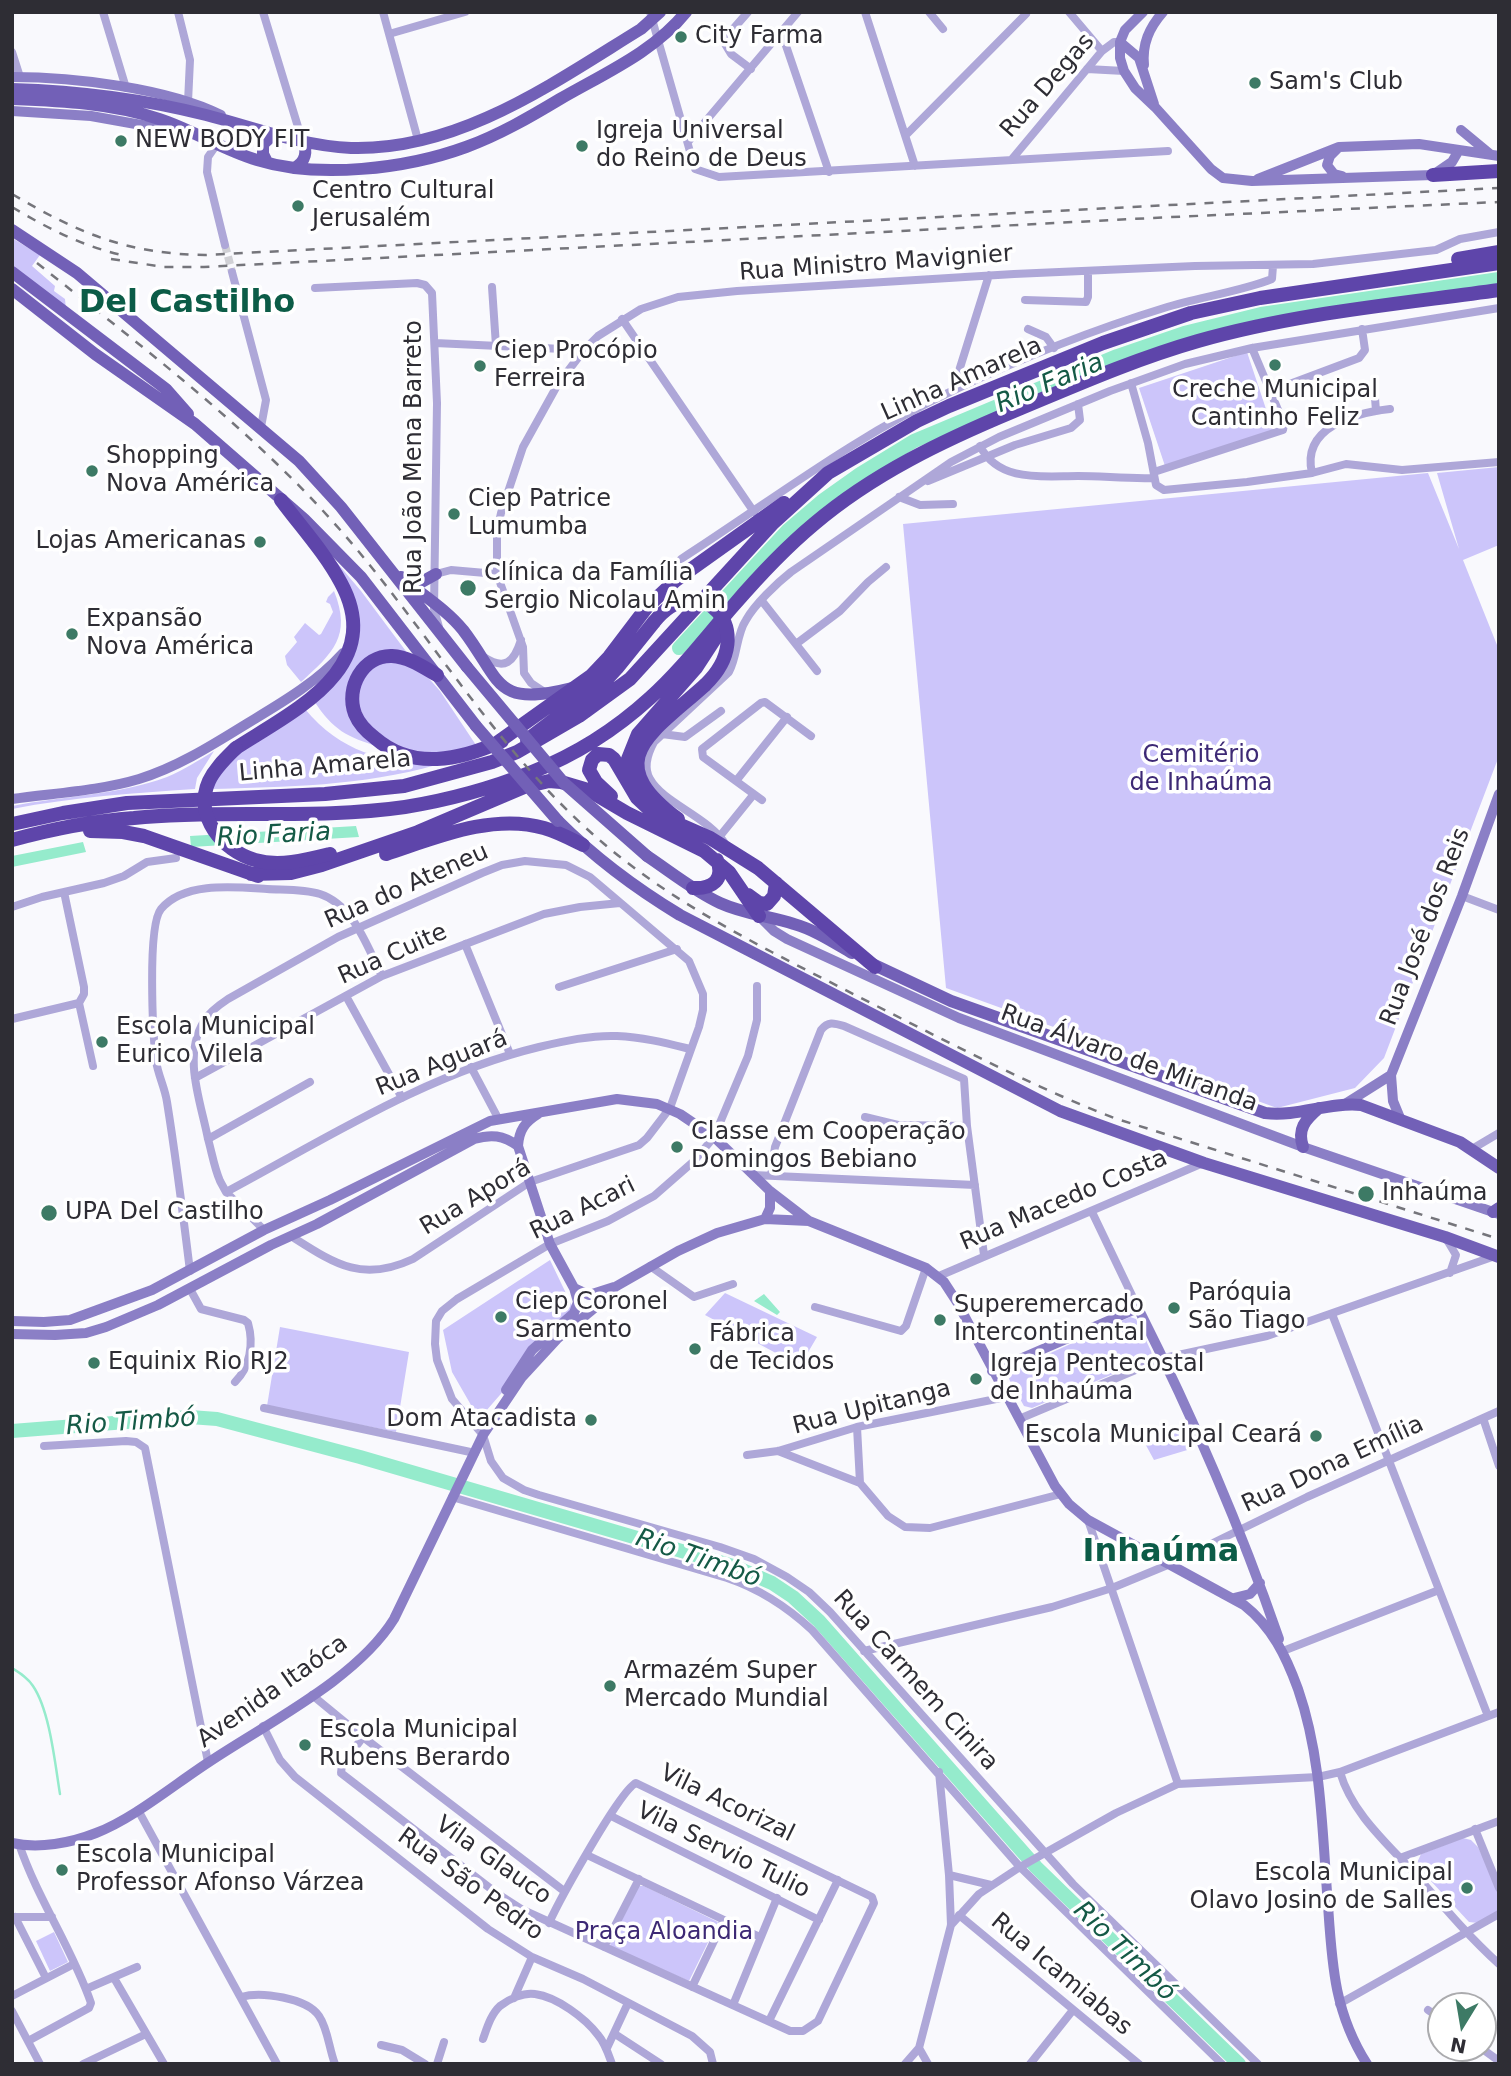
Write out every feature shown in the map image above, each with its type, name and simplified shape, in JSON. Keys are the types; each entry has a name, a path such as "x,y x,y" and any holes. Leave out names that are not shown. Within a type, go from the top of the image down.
{"highway":[{"path":"1433,175 1499,171"},
{"name":"Linha Amarela","path":"12,824 63,813 151,801 325,794 404,786 464,771 517,752 579,716 630,679 765,531 828,473 906,427 948,406 1103,343 1168,320 1217,306 1340,285 1382,272 1496,255"},
{"name":"Linha Amarela","path":"12,840 134,818 344,812 404,807 454,797 533,772 592,741 634,712 669,680 761,573 814,524 884,474 957,435 1091,379 1171,349 1226,334 1343,312 1499,290"},
{"path":"517,752 533,734 583,690 647,607 661,593 828,473"},
{"path":"281,500 343,586 352,620 349,646 340,671 324,690 236,748 216,769 206,790 207,817 221,841 242,855 267,862 298,861 330,854 477,801 533,772"},
{"path":"437,675 403,658 393,656 377,659 358,675 352,694 355,713 367,731 380,742 411,757 439,760 455,758 494,745 570,701 617,668 654,622 673,604 689,599 707,605 723,618 728,635 726,655 715,675 648,737 638,758 639,780 646,791 694,830"},
{"path":"630,787 628,759 638,734 706,654 735,603"},
{"path":"652,825 596,782 589,769 598,754 609,755 630,787 653,813 694,830 729,849 776,883 875,967"},
{"path":"251,874 291,873 322,865 430,827 524,787 549,781 588,790 692,844 717,860 742,890 758,916"},
{"path":"12,814 63,813"},
{"path":"58,830 123,832 144,836 251,874 281,881 307,878 450,834 498,824 544,828 583,845"},
{"path":"693,888 707,888 716,882 720,872 717,860"},
{"path":"742,890 755,901 767,904 774,896 776,883"}],"main road":[{"path":"12,99 90,99 146,115 267,162 294,168 341,169 393,165 443,155 467,147 545,108 659,40 686,12"},
{"name":"Rua Degas","path":"1120,42 1125,30 1143,12"},
{"path":"1144,74 1143,49 1146,39 1163,12"},
{"path":"12,89 184,110 274,134 353,148 418,141 461,128 504,110 654,15"},
{"path":"1120,42 1120,58 1124,71 1135,88 1217,174 1230,180 1433,175 1452,162 1459,150"},
{"path":"1120,42 1133,52 1142,66 1155,107"},
{"path":"16,77 78,80 126,88 188,102 237,123"},
{"path":"12,111 92,116 197,134"},
{"path":"1461,130 1495,156"},
{"path":"267,162 263,154 263,144 274,134"},
{"path":"294,168 302,162 306,153 302,139"},
{"path":"1252,181 1339,147 1419,144 1495,156"},
{"path":"1339,147 1330,156 1328,165 1334,174 1348,178"},
{"path":"12,230 77,273 261,427 318,481 564,783 647,856 693,888 720,903 758,916 796,924 815,932 875,967 951,1001 1265,1113 1288,1114 1345,1104 1376,1109 1460,1142 1499,1168"},
{"path":"12,272 166,389 195,424"},
{"path":"12,289 94,354 195,424 304,519 360,577 476,726 558,821 583,845 658,902 704,929 1034,1100 1102,1128 1204,1163 1445,1237 1497,1257"},
{"path":"381,560 462,628 492,676 504,688 525,694 583,690"},
{"path":"409,584 418,584 436,574"},
{"name":"Linha Amarela","path":"12,799 121,784 178,762 289,698 332,665 349,646"},
{"name":"Rua José dos Reis","path":"1391,1075 1462,896 1499,793"},
{"name":"Rua Álvaro de Miranda","path":"758,916 787,939 959,1018 1303,1147 1497,1212"},
{"path":"1345,1104 1391,1075 1393,1101 1400,1118"},
{"path":"12,1321 69,1320 152,1290 264,1230 498,1118 617,1099 646,1101 670,1108 714,1137 770,1191 809,1221 939,1276 957,1302 1060,1494 1088,1520 1234,1598 1260,1619 1283,1649"},
{"path":"1303,1147 1300,1138 1303,1125 1319,1108"},
{"path":"544,1111 524,1125 518,1146 550,1244 574,1288 589,1295 615,1287"},
{"path":"12,1334 73,1334 123,1321 190,1289 474,1139 495,1135 518,1146"},
{"path":"765,1219 770,1208 770,1191"},
{"name":"Avenida Itaóca","path":"15,1842 61,1836 112,1824 138,1810 354,1665 386,1632 461,1480 499,1410 534,1362 557,1339 603,1301 615,1287 650,1266 717,1233 765,1219 809,1221"},
{"path":"264,1230 273,1235 271,1245"},
{"name":"Avenida Itaóca","path":"499,1410 502,1397 523,1361 574,1313 578,1302 574,1288"},
{"path":"116,1304 123,1321"},
{"path":"992,1371 1138,1308 1164,1358 1239,1530 1308,1720 1318,1777 1333,1965 1339,2004 1350,2035 1367,2064"},
{"path":"1234,1598 1250,1594 1260,1583"}],"street":[{"path":"103,12 126,88"},
{"path":"178,12 190,60 188,102"},
{"path":"262,12 302,139"},
{"path":"383,12 418,141"},
{"path":"389,34 465,12"},
{"path":"748,12 727,36 725,44 731,54 751,69"},
{"path":"688,142 798,12"},
{"path":"865,12 915,166"},
{"path":"929,12 943,29"},
{"path":"1069,12 1101,51"},
{"path":"906,135 1026,14"},
{"path":"654,15 669,80 695,169 719,177 1168,151"},
{"path":"782,34 829,172"},
{"name":"Rua Degas","path":"1012,159 1101,51 1114,42 1120,42"},
{"path":"12,52 16,77"},
{"path":"1087,69 1124,71"},
{"path":"217,144 208,157 206,173 225,245"},
{"name":"Rua Ministro Mavignier","path":"546,692 535,687 524,673 521,640 497,574 497,531 512,477 540,415 558,384 598,336 641,309 678,297 989,275 1313,264 1436,250 1460,239 1499,232"},
{"path":"681,559 859,439 953,390 1148,313 1272,279 1273,266"},
{"path":"1025,300 1086,302 1088,271"},
{"path":"232,272 266,400 261,427"},
{"path":"953,390 989,275"},
{"name":"Rua João Mena Barreto","path":"314,288 417,283 425,285 432,293 437,403 434,603 440,633"},
{"path":"492,287 496,346"},
{"path":"729,849 720,836 650,779 647,765 649,751 662,734 729,672 735,661 745,620 791,572 951,462 980,446 1131,383 1185,364 1252,348 1499,309"},
{"path":"622,319 754,512"},
{"path":"1028,329 1046,337 1054,348"},
{"path":"1271,391 1359,358 1365,350 1362,329"},
{"path":"435,343 584,350"},
{"path":"980,446 986,458 994,465 1033,477 1079,475 1122,479 1154,475 1280,432 1284,424 1252,348"},
{"path":"1131,383 1154,475 1159,488 1172,491 1312,473 1346,464 1402,470 1499,462"},
{"path":"1374,384 1376,411"},
{"path":"915,486 1015,445 1077,425 1080,420 1078,404"},
{"path":"1312,473 1312,450 1316,440 1324,433 1345,418 1390,409"},
{"path":"899,497 913,504 953,505"},
{"path":"796,644 840,611 886,567"},
{"path":"436,574 451,570 497,574"},
{"path":"762,601 817,671"},
{"path":"479,654 496,663 507,663 515,656 521,640"},
{"path":"762,800 703,757 702,749 761,703 770,703 811,736"},
{"path":"662,734 685,737 721,711"},
{"path":"736,781 787,717"},
{"path":"720,836 754,794"},
{"path":"12,907 104,883 124,876 147,862 176,858"},
{"name":"Rua do Ateneu","path":"264,1230 226,1192 214,1167 195,1078 194,1056 203,1021 214,1009 305,954 502,865 525,861 546,862 566,865 590,877 689,961 703,995 701,1019 670,1108"},
{"path":"190,1271 167,1104 156,1058 152,952 153,933 160,910 170,901 207,888 303,891 332,899 347,911 382,976"},
{"path":"64,892 84,987 79,1003 93,1066"},
{"path":"1462,896 1499,910"},
{"name":"Rua Cuite","path":"195,1078 382,976 560,910 620,903"},
{"path":"465,944 510,1054"},
{"path":"559,987 677,949"},
{"name":"Rua Acari","path":"484,1435 458,1408 445,1386 435,1344 436,1321 442,1311 457,1299 550,1244 608,1221 654,1196 686,1170 714,1137 740,1080 754,1036 757,986"},
{"path":"346,996 402,1098"},
{"path":"12,1018 79,1003"},
{"path":"771,1175 775,1147 816,1039 825,1025 832,1023 844,1026 964,1079 967,1126 984,1255"},
{"name":"Rua Aguará","path":"226,1192 402,1098 471,1067 510,1054 553,1044 614,1036 641,1037 690,1049"},
{"path":"471,1067 498,1118"},
{"path":"208,1139 310,1082"},
{"name":"Rua Aporá","path":"291,1236 341,1264 365,1271 395,1267 412,1259 530,1182 631,1150 647,1138 670,1108"},
{"path":"865,1117 898,1125 967,1126"},
{"path":"1472,1149 1499,1133"},
{"name":"Rua Macedo Costa","path":"939,1276 1204,1163"},
{"path":"753,1175 975,1185"},
{"path":"770,1191 781,1176"},
{"path":"1092,1212 1138,1308"},
{"path":"1445,1237 1456,1255 1450,1273"},
{"path":"1018,1419 1164,1358 1242,1343 1497,1257"},
{"path":"650,1266 694,1297 733,1284"},
{"path":"815,1307 901,1331 926,1269"},
{"path":"190,1289 201,1310 248,1323 249,1359 243,1373 235,1382"},
{"path":"1332,1314 1488,1716"},
{"name":"Rua Upitanga","path":"747,1455 778,1451 857,1427 1006,1397"},
{"path":"264,1408 475,1453"},
{"name":"Rua Dona Emília","path":"864,1651 1052,1607 1112,1588 1499,1411"},
{"path":"1483,1418 1499,1466"},
{"path":"857,1427 860,1483"},
{"name":"Rua Carmem Cinira","path":"484,1435 495,1469 513,1485 754,1559 809,1592 830,1612 1042,1854 1258,2064"},
{"path":"44,1446 136,1441 145,1448 208,1762"},
{"path":"778,1451 860,1483 896,1523 918,1529 1060,1494"},
{"name":"Rua Carmem Cinira","path":"454,1494 727,1578 772,1597 812,1630 1022,1866 1222,2064"},
{"path":"1088,1520 1178,1784"},
{"path":"1283,1649 1439,1590"},
{"path":"312,1695 564,1891"},
{"path":"951,1925 991,1885 1116,1813 1178,1784 1318,1777 1340,1772 1499,1712"},
{"name":"Rua São Pedro","path":"263,1726 280,1760 295,1777 488,1929 532,1957 583,1979 692,2036 710,2052 713,2064"},
{"name":"Vila Glauco","path":"363,1737 342,1765 341,1773 495,1892 549,1923 796,2032 803,2031 818,2021 872,1908 873,1899"},
{"path":"905,2064 919,2048 951,1925 939,1772"},
{"path":"1340,1772 1344,1787 1364,1816 1499,1964"},
{"name":"Vila Acorizal","path":"549,1923 564,1891 629,1786 639,1783 873,1899"},
{"path":"138,1810 278,2064"},
{"name":"Vila Servio Tulio","path":"611,1816 819,1920"},
{"path":"1400,1858 1499,1821"},
{"path":"1475,1829 1499,1888"},
{"path":"15,1842 91,2003 89,2008 28,2041"},
{"path":"587,1855 760,1937"},
{"path":"949,1875 991,1885"},
{"path":"604,1947 639,1879"},
{"path":"769,2021 838,1880"},
{"path":"733,2005 777,1898"},
{"path":"1339,2004 1499,1914"},
{"name":"Rua Icamiabas","path":"959,1915 1139,2064"},
{"path":"46,1978 14,1917 52,1917"},
{"path":"692,1987 723,1920"},
{"path":"514,1998 532,1957"},
{"path":"12,1996 74,1964"},
{"path":"86,1989 137,1967"},
{"path":"114,1978 164,2064"},
{"path":"482,2039 499,2007 514,1998 534,1993 563,2006 587,2023 607,2048 612,2064"},
{"path":"241,1997 254,1994 287,1998 315,2011 322,2020 335,2064"},
{"path":"607,2048 628,2003"},
{"path":"1030,2064 1073,2010"},
{"path":"12,2011 40,2064"},
{"path":"83,2064 146,2034"},
{"path":"615,2034 660,2064"},
{"path":"437,2064 444,2042"},
{"path":"381,2045 402,2050 425,2064"},
{"path":"919,2048 928,2064"}],"green space":[{"path":"12,238 40,255 32,266 55,286 54,291 65,299 66,309 12,265"},
{"path":"1247,352 1273,430 1165,466 1139,388"},
{"name":"Cemitério de Inhaúma","path":"1499,467 1499,545 1463,560 1499,650 1499,756 1384,1058 1355,1088 1277,1108 946,988 903,524 1428,473 1459,549 1437,473"},
{"path":"327,551 408,654 397,651 348,685 379,747 342,731 314,701 357,641"},
{"path":"334,591 341,620 340,632 330,652 301,682 287,665 285,656 297,642 294,637 305,623 321,634 333,612 330,604 326,602"},
{"path":"398,661 425,674 440,691 476,745 442,755 405,750 370,729 359,710 358,685 375,664"},
{"path":"305,709 333,735 364,752 398,761 436,765 352,781 210,789 224,763"},
{"path":"214,751 197,778 195,789 81,798 12,809 12,806 148,783 173,774"},
{"path":"550,1260 574,1310 479,1419 452,1372 443,1330"},
{"path":"725,1293 817,1337 800,1366 705,1315"},
{"path":"1130,1317 1136,1319 1151,1351 1149,1359 1032,1408 1024,1406 1008,1376 1013,1370"},
{"path":"280,1327 409,1352 396,1432 267,1406"},
{"path":"1184,1426 1194,1448 1154,1460 1142,1438"},
{"name":"Escola Municipal Olavo Josino de Salles","path":"1463,1838 1471,1840 1478,1847 1499,1890 1499,1912 1478,1923 1469,1922 1416,1865 1421,1854"},
{"name":"Praça Aloandia","path":"639,1886 718,1922 689,1981 611,1947 610,1943"},
{"path":"54,1932 68,1962 50,1971 36,1941"}],"water":[{"path":"356,826 359,837 191,847 190,836"},
{"path":"83,842 86,852 12,867 12,856"},
{"path":"764,1294 780,1312 777,1315 754,1301"}],"waterway":[{"name":"Rio Faria","path":"679,648 788,530 860,474 914,441 1117,356 1184,333 1261,314 1499,279"},
{"name":"Rio Timbó","path":"12,1431 190,1417 217,1419 360,1457 733,1566 772,1583 793,1597 819,1621 1036,1867 1239,2064"},
{"path":"12,1668 31,1683 44,1709 60,1794"}],"tunnel":[{"path":"225,245 232,272"}],"railway":[{"path":"12,194 59,220 104,239 151,251 205,255 1499,188"},
{"path":"111,259 164,267 204,267 1499,202"},
{"path":"12,207 65,236 122,255"},
{"path":"37,263 196,391 272,459 308,495 375,571 498,733 531,772 603,843 663,888 727,928 794,964 986,1061 1082,1105 1114,1118 1499,1239"}],"place":[{"name":"City Farma","path":"681,37"},
{"name":"Sam's Club","path":"1255,83"},
{"name":"NEW BODY FIT","path":"121,141"},
{"name":"Igreja Universal do Reino de Deus","path":"582,146"},
{"name":"Centro Cultural Jerusalém","path":"298,206"},
{"name":"Creche Municipal Cantinho Feliz","path":"1275,365"},
{"name":"Ciep Procópio Ferreira","path":"480,366"},
{"name":"Shopping Nova América","path":"92,471"},
{"name":"Ciep Patrice Lumumba","path":"454,514"},
{"name":"Lojas Americanas","path":"260,542"},
{"name":"Clínica da Família Sergio Nicolau Amin","path":"468,588"},
{"name":"Expansão Nova América","path":"72,634"},
{"name":"Escola Municipal Eurico Vilela","path":"102,1042"},
{"name":"Classe em Cooperação Domingos Bebiano","path":"677,1147"},
{"name":"Inhaúma","path":"1366,1194"},
{"name":"UPA Del Castilho","path":"49,1213"},
{"name":"Paróquia São Tiago","path":"1174,1308"},
{"name":"Ciep Coronel Sarmento","path":"501,1317"},
{"name":"Superemercado Intercontinental","path":"940,1320"},
{"name":"Fábrica de Tecidos","path":"695,1349"},
{"name":"Equinix Rio RJ2","path":"94,1363"},
{"name":"Igreja Pentecostal de Inhaúma","path":"976,1379"},
{"name":"Dom Atacadista","path":"591,1420"},
{"name":"Escola Municipal Ceará","path":"1316,1436"},
{"name":"Armazém Super Mercado Mundial","path":"610,1686"},
{"name":"Escola Municipal Rubens Berardo","path":"305,1745"},
{"name":"Escola Municipal Professor Afonso Várzea","path":"62,1870"},
{"name":"Escola Municipal Olavo Josino de Salles","path":"1467,1888"}],"district":[{"name":"Del Castilho","path":"187,304"},
{"name":"Inhaúma","path":"1161,1553"}]}
